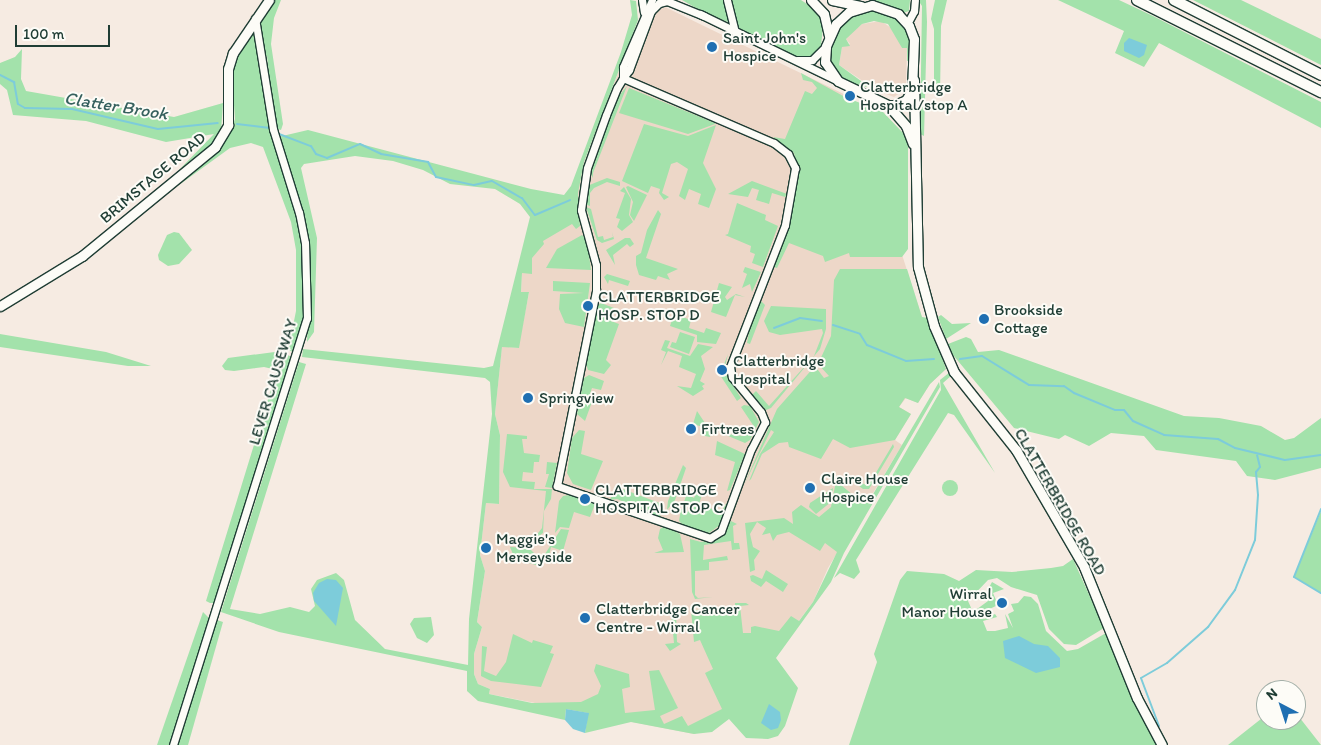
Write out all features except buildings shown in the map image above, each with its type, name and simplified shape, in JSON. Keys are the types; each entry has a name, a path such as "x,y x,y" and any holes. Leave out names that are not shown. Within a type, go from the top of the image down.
{"highway":[{"path":"1138,0 1321,92"},
{"path":"1174,0 1321,74"}],"main road":[{"name":"BRIMSTAGE ROAD","path":"0,306 82,256 215,148 228,125 228,69 233,53 269,0"},
{"path":"811,0 824,14 829,37"},
{"path":"832,0 863,6 888,8 907,24 914,39 914,149"},
{"path":"863,6 841,19 829,37 826,46 825,62 838,82 888,105 906,126 914,149"},
{"path":"888,105 906,100 914,80"},
{"name":"CLATTERBRIDGE ROAD","path":"914,149 918,267 923,293 944,351 951,366 1016,450 1080,559 1137,698 1162,745"}],"street":[{"path":"642,0 644,12"},
{"path":"623,78 623,67 644,12 652,0"},
{"path":"676,0 737,34 838,82"},
{"path":"727,0 732,27 737,34"},
{"path":"907,24 914,11 914,0"},
{"path":"623,78 774,143 788,154 795,168 785,225 730,368 732,377 761,412 765,422 750,450 724,526 710,538 557,486 596,290 596,264 582,210 582,191 606,115 656,6 668,1 704,16"},
{"name":"LEVER CAUSEWAY","path":"174,745 307,318 305,243 299,213 273,130 255,18"},
{"path":"787,58 812,60 826,46"}],"shaded area":[{"name":"Clatterbridge Hospital","path":"665,7 852,98 928,336 946,369 930,384 918,403 906,398 899,407 911,414 895,440 902,445 828,568 813,602 729,714 694,734 489,694 490,689 478,684 474,674 474,654 482,627 477,622 485,571 480,555 486,503 499,504 500,435 495,414 502,346 518,348 529,293 521,292 522,272 579,175 620,68 633,73 655,12"},
{"path":"881,21 894,30 902,48 907,48 906,83 904,90 894,97 876,90 839,65 842,47 850,44 846,39 850,34 862,24"}],"green space":[{"path":"273,0 281,0 274,18 271,44 283,124 281,130 275,128 267,56 257,57 270,130 295,206 304,258 306,311 294,353 284,347 291,336 296,311 296,250 291,222 263,147 251,143 230,148 139,214 218,149 229,136 235,119 232,77 236,59 244,40"},
{"path":"630,0 636,1 638,20 584,162 578,193 580,226 576,229 572,224 543,241 544,244 532,258 532,274 522,273 521,292 529,292 519,348 502,347 495,414 500,435 499,504 486,503 480,555 485,571 477,622 482,627 474,654 474,674 478,684 490,689 489,694 532,703 581,702 598,694 601,686 594,671 596,664 629,674 630,687 622,689 625,713 655,710 649,671 659,670 678,708 660,716 664,724 682,716 688,726 722,709 705,673 713,669 700,640 694,642 691,610 735,609 735,603 746,603 749,605 740,606 743,633 751,633 751,627 755,626 779,631 791,616 799,621 813,602 837,552 825,543 820,551 789,532 777,535 773,541 770,533 762,535 766,528 757,522 750,534 753,547 760,551 754,560 755,570 750,572 745,523 784,518 793,524 792,512 801,505 819,517 831,507 836,481 858,499 864,497 869,501 939,382 940,387 844,553 831,582 776,658 798,688 785,726 778,736 768,739 746,738 729,719 712,732 694,734 631,722 585,733 588,713 566,709 565,720 478,701 467,691 467,671 279,632 221,612 299,362 306,364 230,609 260,614 290,607 309,612 315,606 311,589 317,580 336,573 344,580 355,620 385,649 468,665 469,619 492,414 490,382 485,378 302,357 303,349 484,368 493,366 530,217 520,204 495,189 450,184 423,170 393,161 355,156 304,164 301,168 317,238 314,332 307,342 310,270 306,231 278,137 308,130 531,189 564,195 571,186 621,52 632,15"},
{"path":"682,0 724,0 728,22 708,15"},
{"path":"731,0 801,0 816,10 820,17 823,27 821,46 814,56 800,58 740,31"},
{"path":"872,0 910,0 909,11 903,13 894,7"},
{"path":"918,0 926,0 927,22 924,136 920,134 922,6"},
{"path":"935,0 947,0 941,26 940,98 934,89 934,29 931,19"},
{"path":"1058,0 1119,0 1153,16 1321,102 1321,128 1159,43 1144,67 1115,53 1124,31"},
{"path":"1193,0 1241,0 1321,39 1321,65"},
{"path":"868,10 892,15 904,26 911,42 911,60 907,61 907,48 902,48 888,24 874,21 862,24 846,39 850,46 842,47 839,65 868,86 861,88 833,72 828,57 840,26 853,14"},
{"path":"22,49 21,79 26,91 174,117 223,103 221,132 210,147 178,171 214,134 166,142 86,121 13,115 7,90 0,84 0,63 15,57"},
{"path":"801,73 845,97 883,112 905,135 908,147 908,249 902,257 850,257 849,253 825,262 823,256 789,243 777,268 774,267 788,229 799,176 794,153 773,137 785,139 805,91 812,94 817,88 812,82 803,80"},
{"path":"627,86 593,173 593,178 589,170 618,97"},
{"path":"629,88 715,124 688,134 619,113"},
{"path":"644,124 688,136 716,125 703,163 716,189 709,208 698,204 701,194 689,189 685,200 679,196 688,169 677,162 671,164 662,193 669,197 664,200 659,193 660,189 651,186 648,193 622,181"},
{"path":"607,178 620,182 620,186 607,182 594,188 590,193 590,206 585,204 587,186"},
{"path":"752,181 787,194 785,197 772,193 769,204 756,200 759,190 752,188 748,197 728,194"},
{"path":"628,186 647,195 634,221 630,215 633,202 626,187"},
{"path":"624,187 631,199 629,215 633,222 622,231 617,227 620,219 616,218 625,193 620,191"},
{"path":"737,203 766,215 765,220 778,226 763,267 752,263 755,254 750,252 751,246 725,235 728,234"},
{"path":"586,207 591,209 598,237 603,236 604,240 613,237 612,232 614,239 602,243 597,240"},
{"path":"658,210 661,214 646,258 678,269 667,274 670,280 658,276 656,280 639,275 636,265 636,256 641,253 647,230"},
{"path":"174,232 179,233 192,250 179,264 168,266 159,260 158,255 167,235"},
{"path":"582,235 587,240 591,270 546,268 557,249"},
{"path":"625,238 630,238 634,244 630,247 627,244 613,255 615,265 606,250"},
{"path":"745,267 761,272 752,292 750,284 742,288 747,274 743,272"},
{"path":"840,269 907,269 922,317 928,318 946,369 930,384 918,403 905,398 899,407 911,414 895,440 850,448 833,439 821,459 789,447 788,442 779,443 762,454 749,481 760,454 774,432 771,430 744,485 777,409 815,366 824,378 829,376 818,364 831,336 834,280"},
{"path":"607,274 630,281 628,286 609,280 608,284 604,277"},
{"path":"553,281 590,283 584,327 565,323 559,309 560,294 584,293 553,291"},
{"path":"719,283 732,287 725,297 727,300 736,294 745,297 735,295 726,317 711,312"},
{"path":"760,300 765,305 750,344 747,343 751,322"},
{"path":"601,303 614,308 611,321 619,324 606,360 611,365 604,374 588,370 586,364 597,306"},
{"path":"771,306 826,309 826,329 820,349 771,408 766,410 752,395 756,391 769,406 814,356 823,333 822,329 780,335 769,332 764,321"},
{"path":"674,314 691,320 689,328 704,333 706,328 721,333 716,344 697,342 697,335 670,326"},
{"path":"941,315 952,324 971,323 946,339 938,317"},
{"path":"680,332 695,337 689,354 670,347 672,342 676,343"},
{"path":"0,334 106,352 151,366 128,366 0,347"},
{"path":"966,337 971,339 978,352 999,350 1184,416 1219,418 1261,426 1285,440 1294,438 1321,418 1321,468 1275,480 1247,476 1236,461 1156,450 1144,436 1111,433 1089,446 1065,435 1059,439 1014,428 953,355 948,344"},
{"path":"665,340 670,341 667,348 690,356 698,344 713,347 701,356 705,369 700,381 705,384 702,386 704,389 693,396 677,386 691,388 696,374 679,367 682,356 668,351 661,365 666,352 661,350"},
{"path":"282,351 291,357 214,603 210,603 206,601 277,370 264,367 234,371 225,370 222,366 228,358"},
{"path":"728,354 724,371 741,398 737,401 720,375"},
{"path":"950,372 952,375 943,383 995,473 954,415 948,413 856,560 860,572 854,579 840,573 834,578 941,390 940,380"},
{"path":"589,375 604,381 601,390 592,388 589,397 593,399 585,421 577,414 584,378"},
{"path":"744,405 750,406 759,422 750,440 745,443 721,433 743,436 755,428 741,407"},
{"path":"697,411 711,432 710,437 700,435 703,427 693,424"},
{"path":"579,430 585,431 581,454 603,461 591,490 573,484 567,473 572,438"},
{"path":"507,434 527,436 527,439 522,439 524,453 540,455 539,462 534,462 533,473 523,472 522,481 535,482 534,489 552,489 551,499 544,511 543,533 532,541 542,528 546,491 510,487 503,472"},
{"path":"717,441 745,454 730,490 727,491 735,462 715,455"},
{"path":"893,444 894,447 869,489 863,489 845,475 868,486"},
{"path":"547,462 557,463 552,488 545,487 549,474 546,474"},
{"path":"683,465 686,468 675,500 667,510 668,501"},
{"path":"950,480 956,482 958,488 956,494 950,496 944,494 942,488 944,482"},
{"path":"615,486 662,504 660,517 617,499 610,500"},
{"path":"699,487 704,488 699,504 721,512 727,502 720,525 709,533 683,525 679,521 681,509 688,512 690,504 684,502 687,494 694,498"},
{"path":"833,488 831,502 816,514 809,507 810,503"},
{"path":"569,495 595,504 590,517 574,512 569,528 560,527 555,533 559,501 563,496"},
{"path":"1321,511 1321,593 1294,577"},
{"path":"731,521 737,524 733,526 734,543 739,543 740,549 732,550 731,541 704,545 703,560 727,556 728,560 709,562 709,570 695,571 695,595 698,598 713,597 695,599 692,592 690,539 701,542 714,539"},
{"path":"665,526 680,534 684,552 654,553 663,550 658,538 660,529"},
{"path":"561,529 569,530 563,551 551,547 548,560 545,554"},
{"path":"510,547 529,548 535,554 532,556 534,560 543,567 515,559"},
{"path":"1073,559 1104,628 1076,645 1064,644 1049,629 1037,595 1011,587 997,578 988,580 968,601 973,612 988,601 985,595 992,582 1004,589 993,593 998,605 981,613 984,619 995,614 997,617 983,621 987,631 995,631 1008,628 1005,614 1013,628 1008,614 1014,611 1011,604 1018,603 1024,596 1031,597 1038,604 1046,631 1067,651 1078,649 1106,633 1142,715 1158,745 849,745 877,662 874,654 900,580 907,571 944,574 959,581 976,570 1012,572 1051,568 1063,566"},
{"path":"766,570 788,584 783,592 766,581 761,587 751,581 750,576 753,575 762,579"},
{"path":"676,607 681,611 676,612 677,642 681,644 670,651 665,644 674,643 671,612 662,610"},
{"path":"203,612 210,619 170,745 157,745"},
{"path":"431,617 434,635 427,643 417,638 410,624 414,618"},
{"path":"217,620 223,622 188,745 178,745"},
{"path":"513,634 532,643 533,640 553,646 550,653 554,654 541,687 491,681 481,676 482,646 487,647 484,671 496,676 506,662"},
{"path":"1256,723 1256,730 1306,730 1306,726 1321,745 1228,745"}],"water":[{"path":"1129,38 1147,45 1144,55 1139,58 1124,51 1124,43"},
{"path":"327,579 336,580 343,588 336,626 314,601 313,593 319,583"},
{"path":"1019,636 1034,644 1048,646 1060,658 1060,667 1036,673 1005,658 1003,641"},
{"path":"769,704 780,712 781,720 778,728 771,730 761,723"},
{"path":"566,709 589,713 585,733 573,729 565,720"}],"waterway":[{"name":"Clatter Brook","path":"0,75 14,82 18,104 25,108 72,109 158,129 218,123"},
{"name":"Clatter Brook","path":"237,124 268,128"},
{"name":"Clatter Brook","path":"279,134 311,146 316,154 327,158 360,144 381,154 428,162 436,177 474,185 492,181 522,198 535,215 570,200"},
{"path":"774,328 800,318 822,321"},
{"path":"833,325 860,334 867,345 906,361 934,359"},
{"name":"Clatter Brook","path":"960,359 982,356 1029,385 1064,386 1074,393 1115,410 1124,410 1133,421 1164,435 1218,439 1235,448 1285,460 1321,455"},
{"path":"1159,726 1141,678 1167,663 1208,627 1235,590 1255,540 1258,495 1256,472 1260,467 1257,455"},
{"path":"1321,509 1294,577 1321,593"}],"place":[{"name":"Saint John's Hospice","path":"712,47"},
{"name":"Clatterbridge Hospital/stop A","path":"850,96"},
{"name":"CLATTERBRIDGE HOSP. STOP D","path":"588,306"},
{"name":"Brookside Cottage","path":"984,319"},
{"name":"Clatterbridge Hospital","path":"722,370"},
{"name":"Springview","path":"528,398"},
{"name":"Firtrees","path":"691,429"},
{"name":"Claire House Hospice","path":"810,488"},
{"name":"CLATTERBRIDGE HOSPITAL STOP C","path":"585,499"},
{"name":"Maggie's Merseyside","path":"486,548"},
{"name":"Wirral Manor House","path":"1002,603"},
{"name":"Clatterbridge Cancer Centre - Wirral","path":"585,618"}]}
